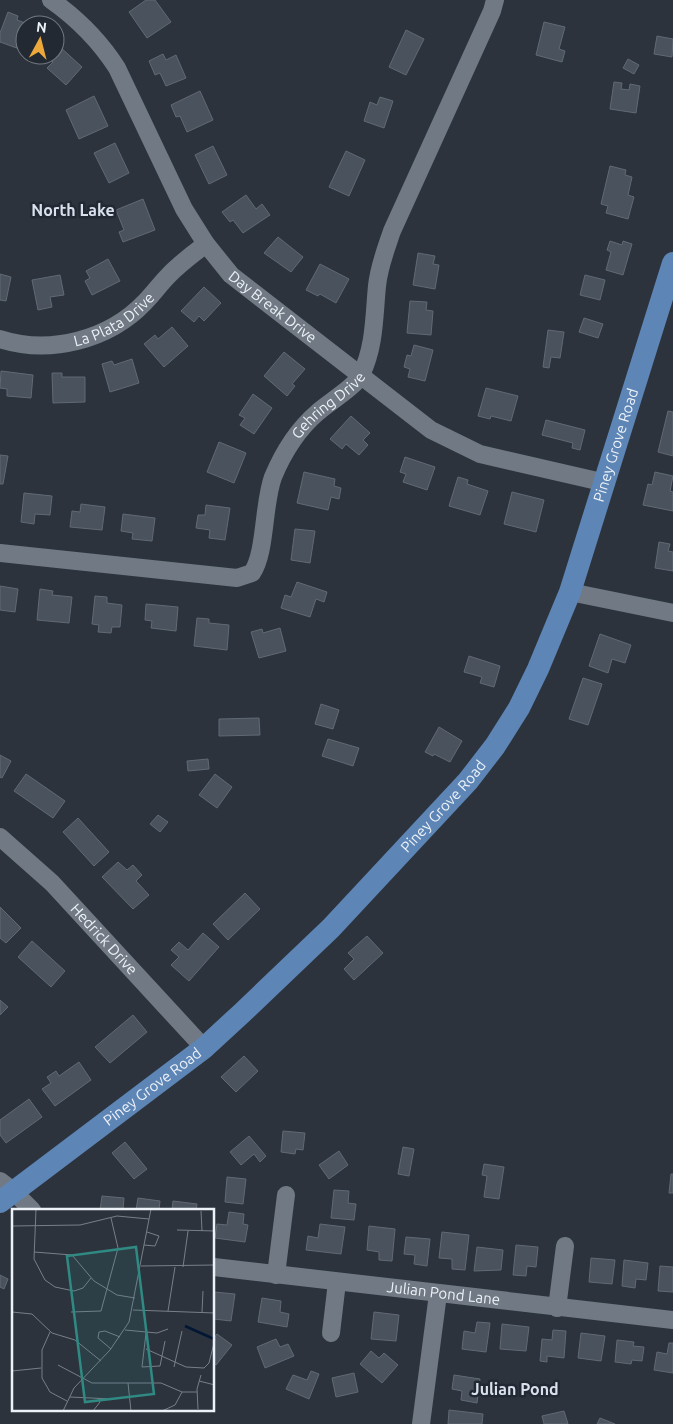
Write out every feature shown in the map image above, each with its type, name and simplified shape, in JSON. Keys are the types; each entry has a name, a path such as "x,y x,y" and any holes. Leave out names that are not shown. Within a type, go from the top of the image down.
{"main road":[{"name":"Piney Grove Road","path":"4,1191 204,1048 308,952 468,781 495,746 519,708 538,670 570,592 673,263"}],"street":[{"name":"Day Break Drive","path":"51,0 87,28 104,48 117,68 184,209 206,244 231,275 417,421 458,445 516,464 606,482"},
{"name":"Gehring Drive","path":"0,553 244,577 252,573 256,566 267,500 283,456 308,422 360,377 372,344 377,284 389,238 495,0"},
{"name":"La Plata Drive","path":"0,339 26,345 49,346 78,341 111,328 145,303 169,275 206,244"},
{"path":"570,592 673,613"},
{"name":"Hedrick Drive","path":"0,837 52,883 204,1048"},
{"path":"4,1191 31,1209"},
{"path":"276,1274 286,1195"},
{"path":"557,1308 565,1246"},
{"name":"Julian Pond Lane","path":"215,1267 673,1320"},
{"path":"331,1333 337,1282"},
{"path":"421,1424 438,1294"}],"building":[{"path":"146,0 155,0 171,22 147,38 129,12"},
{"path":"8,12 16,15 15,47 0,42 0,33"},
{"path":"544,22 565,27 559,49 565,51 562,62 536,55"},
{"path":"406,30 424,39 406,75 389,67"},
{"path":"657,36 673,39 672,57 654,54"},
{"path":"65,51 82,67 66,85 47,68 50,65 65,65"},
{"path":"163,54 166,60 176,55 186,78 166,86 160,73 155,75 149,61"},
{"path":"628,59 639,65 634,74 623,68"},
{"path":"614,82 622,83 621,89 629,90 630,84 640,86 636,113 610,109"},
{"path":"200,91 213,120 187,132 180,116 176,117 171,105"},
{"path":"94,96 108,126 79,139 66,110"},
{"path":"380,97 393,101 384,128 364,121 370,102 377,105"},
{"path":"115,143 129,173 109,183 94,153"},
{"path":"213,146 227,175 209,184 195,155"},
{"path":"346,151 365,160 349,196 329,187"},
{"path":"610,166 626,170 625,175 632,177 628,195 634,197 628,219 606,213 608,206 601,204"},
{"path":"246,195 256,209 262,204 270,215 243,233 233,220 230,222 222,212"},
{"path":"143,199 155,230 123,242 119,232 124,230 116,210"},
{"path":"278,237 303,257 291,272 264,253"},
{"path":"610,241 622,245 623,241 632,244 623,275 606,270 611,252 607,250"},
{"path":"418,253 435,256 433,264 439,265 435,289 413,285"},
{"path":"108,259 120,281 92,295 85,281 90,278 86,271"},
{"path":"320,264 349,279 336,303 320,294 318,296 306,290"},
{"path":"0,274 11,277 6,301 0,300"},
{"path":"60,275 64,295 50,297 52,307 38,310 32,280"},
{"path":"585,275 605,280 600,300 580,295"},
{"path":"204,287 221,303 204,321 199,316 194,322 181,311"},
{"path":"410,301 427,302 426,310 433,311 431,335 407,333"},
{"path":"584,318 603,324 598,338 579,332"},
{"path":"172,327 188,346 164,367 144,344 155,335 158,339"},
{"path":"548,330 564,332 560,358 551,357 549,368 543,367"},
{"path":"414,345 433,350 425,381 408,377 410,369 404,367 407,355 411,356"},
{"path":"284,352 305,369 292,384 295,386 287,396 264,376"},
{"path":"132,359 139,383 110,392 102,364 112,361 114,365"},
{"path":"1,371 33,375 31,398 7,396 7,389 0,388"},
{"path":"52,373 62,373 62,377 85,377 85,402 53,403"},
{"path":"486,388 518,396 511,421 491,416 490,419 478,416"},
{"path":"253,394 272,408 254,434 240,425 245,418 239,415"},
{"path":"668,411 673,412 673,456 658,452"},
{"path":"351,416 370,433 363,440 368,445 359,455 346,444 342,449 330,439"},
{"path":"546,420 585,430 580,450 572,448 573,443 542,435"},
{"path":"219,442 246,453 234,483 207,472"},
{"path":"0,455 8,456 3,484 0,484"},
{"path":"405,457 435,467 427,490 403,482 406,474 400,472"},
{"path":"304,472 335,479 334,486 341,488 339,499 331,497 328,510 297,503"},
{"path":"655,472 673,476 670,491 673,492 673,511 643,505 648,484 652,485"},
{"path":"458,477 468,480 467,484 488,491 480,515 449,506"},
{"path":"512,492 544,500 536,532 504,524"},
{"path":"24,493 52,496 50,515 35,514 34,524 21,522"},
{"path":"81,504 105,507 102,530 70,527 72,511 80,512"},
{"path":"206,505 230,508 225,540 209,538 210,530 196,528 198,515 205,515"},
{"path":"123,514 155,518 152,541 132,539 133,533 121,531"},
{"path":"295,529 315,531 310,563 291,560"},
{"path":"659,542 670,544 668,551 673,552 673,571 655,568"},
{"path":"297,582 327,592 324,602 316,599 310,617 281,608 285,595 291,597"},
{"path":"0,586 18,589 15,612 0,610"},
{"path":"40,589 53,591 52,595 72,597 69,623 37,620"},
{"path":"95,596 107,597 107,603 122,605 120,627 112,627 111,633 98,632 99,625 92,624"},
{"path":"146,604 178,607 176,631 151,628 152,621 145,620"},
{"path":"197,618 209,619 209,623 229,625 227,650 194,646"},
{"path":"280,628 286,651 259,658 251,632 262,629 263,633"},
{"path":"600,634 631,645 625,663 612,659 608,673 589,666"},
{"path":"469,656 500,666 494,687 480,683 482,677 464,672"},
{"path":"583,678 602,684 588,725 569,719"},
{"path":"321,704 339,710 333,729 315,724"},
{"path":"259,718 260,735 219,736 219,719"},
{"path":"439,727 462,741 450,762 425,752"},
{"path":"328,739 359,748 353,766 322,756"},
{"path":"0,755 11,761 2,778 0,777"},
{"path":"208,759 209,769 188,771 187,761"},
{"path":"26,774 65,801 53,818 14,791"},
{"path":"215,774 232,787 217,808 199,795"},
{"path":"158,815 168,822 160,832 150,824"},
{"path":"78,818 109,852 94,866 63,832"},
{"path":"118,862 127,870 133,865 142,875 136,881 149,895 133,909 102,877"},
{"path":"245,893 260,909 228,940 213,924"},
{"path":"0,907 21,928 6,943 0,938"},
{"path":"203,933 219,947 189,981 171,965 179,957 171,950 179,942 188,950"},
{"path":"367,936 383,953 354,980 344,969 354,959 348,953"},
{"path":"32,941 65,971 51,987 18,957"},
{"path":"0,1000 8,1007 0,1015"},
{"path":"133,1015 147,1032 110,1063 95,1047"},
{"path":"244,1056 258,1071 236,1092 221,1077"},
{"path":"79,1062 91,1080 55,1106 42,1089 51,1083 47,1077 56,1071 59,1076"},
{"path":"29,1099 42,1117 6,1143 0,1135 0,1120"},
{"path":"283,1131 305,1133 303,1150 296,1149 295,1154 281,1152"},
{"path":"249,1136 266,1156 260,1162 254,1154 241,1165 230,1152"},
{"path":"125,1142 147,1169 134,1179 112,1153"},
{"path":"403,1147 414,1149 409,1176 398,1174"},
{"path":"339,1151 348,1165 329,1179 319,1165"},
{"path":"484,1164 504,1167 499,1199 484,1197 487,1176 482,1175"},
{"path":"671,1174 673,1174 673,1193 669,1193"},
{"path":"227,1177 246,1179 243,1204 225,1202"},
{"path":"334,1190 349,1191 348,1203 356,1204 354,1220 331,1218"},
{"path":"102,1196 124,1198 123,1209 100,1209"},
{"path":"138,1198 160,1201 159,1209 136,1209"},
{"path":"173,1201 197,1204 196,1209 172,1209"},
{"path":"229,1212 244,1214 243,1224 248,1225 245,1242 215,1238 217,1224 227,1225"},
{"path":"320,1224 345,1227 341,1254 306,1250 308,1236 318,1238"},
{"path":"369,1226 395,1229 392,1261 379,1260 379,1252 367,1250"},
{"path":"442,1232 469,1235 465,1270 452,1269 452,1259 439,1258"},
{"path":"406,1237 430,1239 427,1266 414,1264 415,1255 404,1254"},
{"path":"516,1245 538,1247 536,1267 527,1266 526,1276 513,1275"},
{"path":"477,1247 503,1250 501,1270 474,1271"},
{"path":"591,1258 615,1260 612,1284 589,1282"},
{"path":"624,1260 648,1263 646,1280 636,1279 635,1288 622,1286"},
{"path":"660,1266 673,1267 673,1292 658,1291"},
{"path":"0,1275 8,1279 4,1289 0,1287"},
{"path":"215,1292 235,1294 231,1321 215,1319"},
{"path":"262,1298 281,1301 280,1312 289,1314 287,1327 258,1322"},
{"path":"374,1312 399,1315 396,1341 371,1339"},
{"path":"477,1322 490,1323 486,1352 462,1349 464,1331 475,1333"},
{"path":"502,1324 529,1327 526,1351 500,1349"},
{"path":"553,1330 566,1331 564,1358 547,1356 547,1362 540,1361 542,1339 552,1340"},
{"path":"581,1333 605,1336 601,1361 578,1358"},
{"path":"217,1334 232,1345 216,1365 215,1364 215,1337"},
{"path":"276,1339 280,1347 288,1344 294,1356 265,1368 257,1347"},
{"path":"617,1340 634,1342 633,1346 644,1347 642,1361 632,1360 631,1364 615,1362"},
{"path":"669,1343 673,1343 673,1373 654,1370 657,1352 667,1354"},
{"path":"371,1351 379,1358 384,1353 398,1365 382,1383 360,1364"},
{"path":"311,1371 319,1374 309,1399 286,1389 293,1375 307,1380"},
{"path":"354,1373 358,1392 336,1397 332,1378"},
{"path":"454,1375 480,1379 477,1403 461,1400 462,1391 452,1389"},
{"path":"449,1410 483,1414 482,1424 448,1424"},
{"path":"564,1411 568,1424 544,1424 542,1416"},
{"path":"600,1418 615,1424 597,1424"}],"district":[{"name":"North Lake","path":"73,210"},
{"name":"Julian Pond","path":"515,1389"}]}
